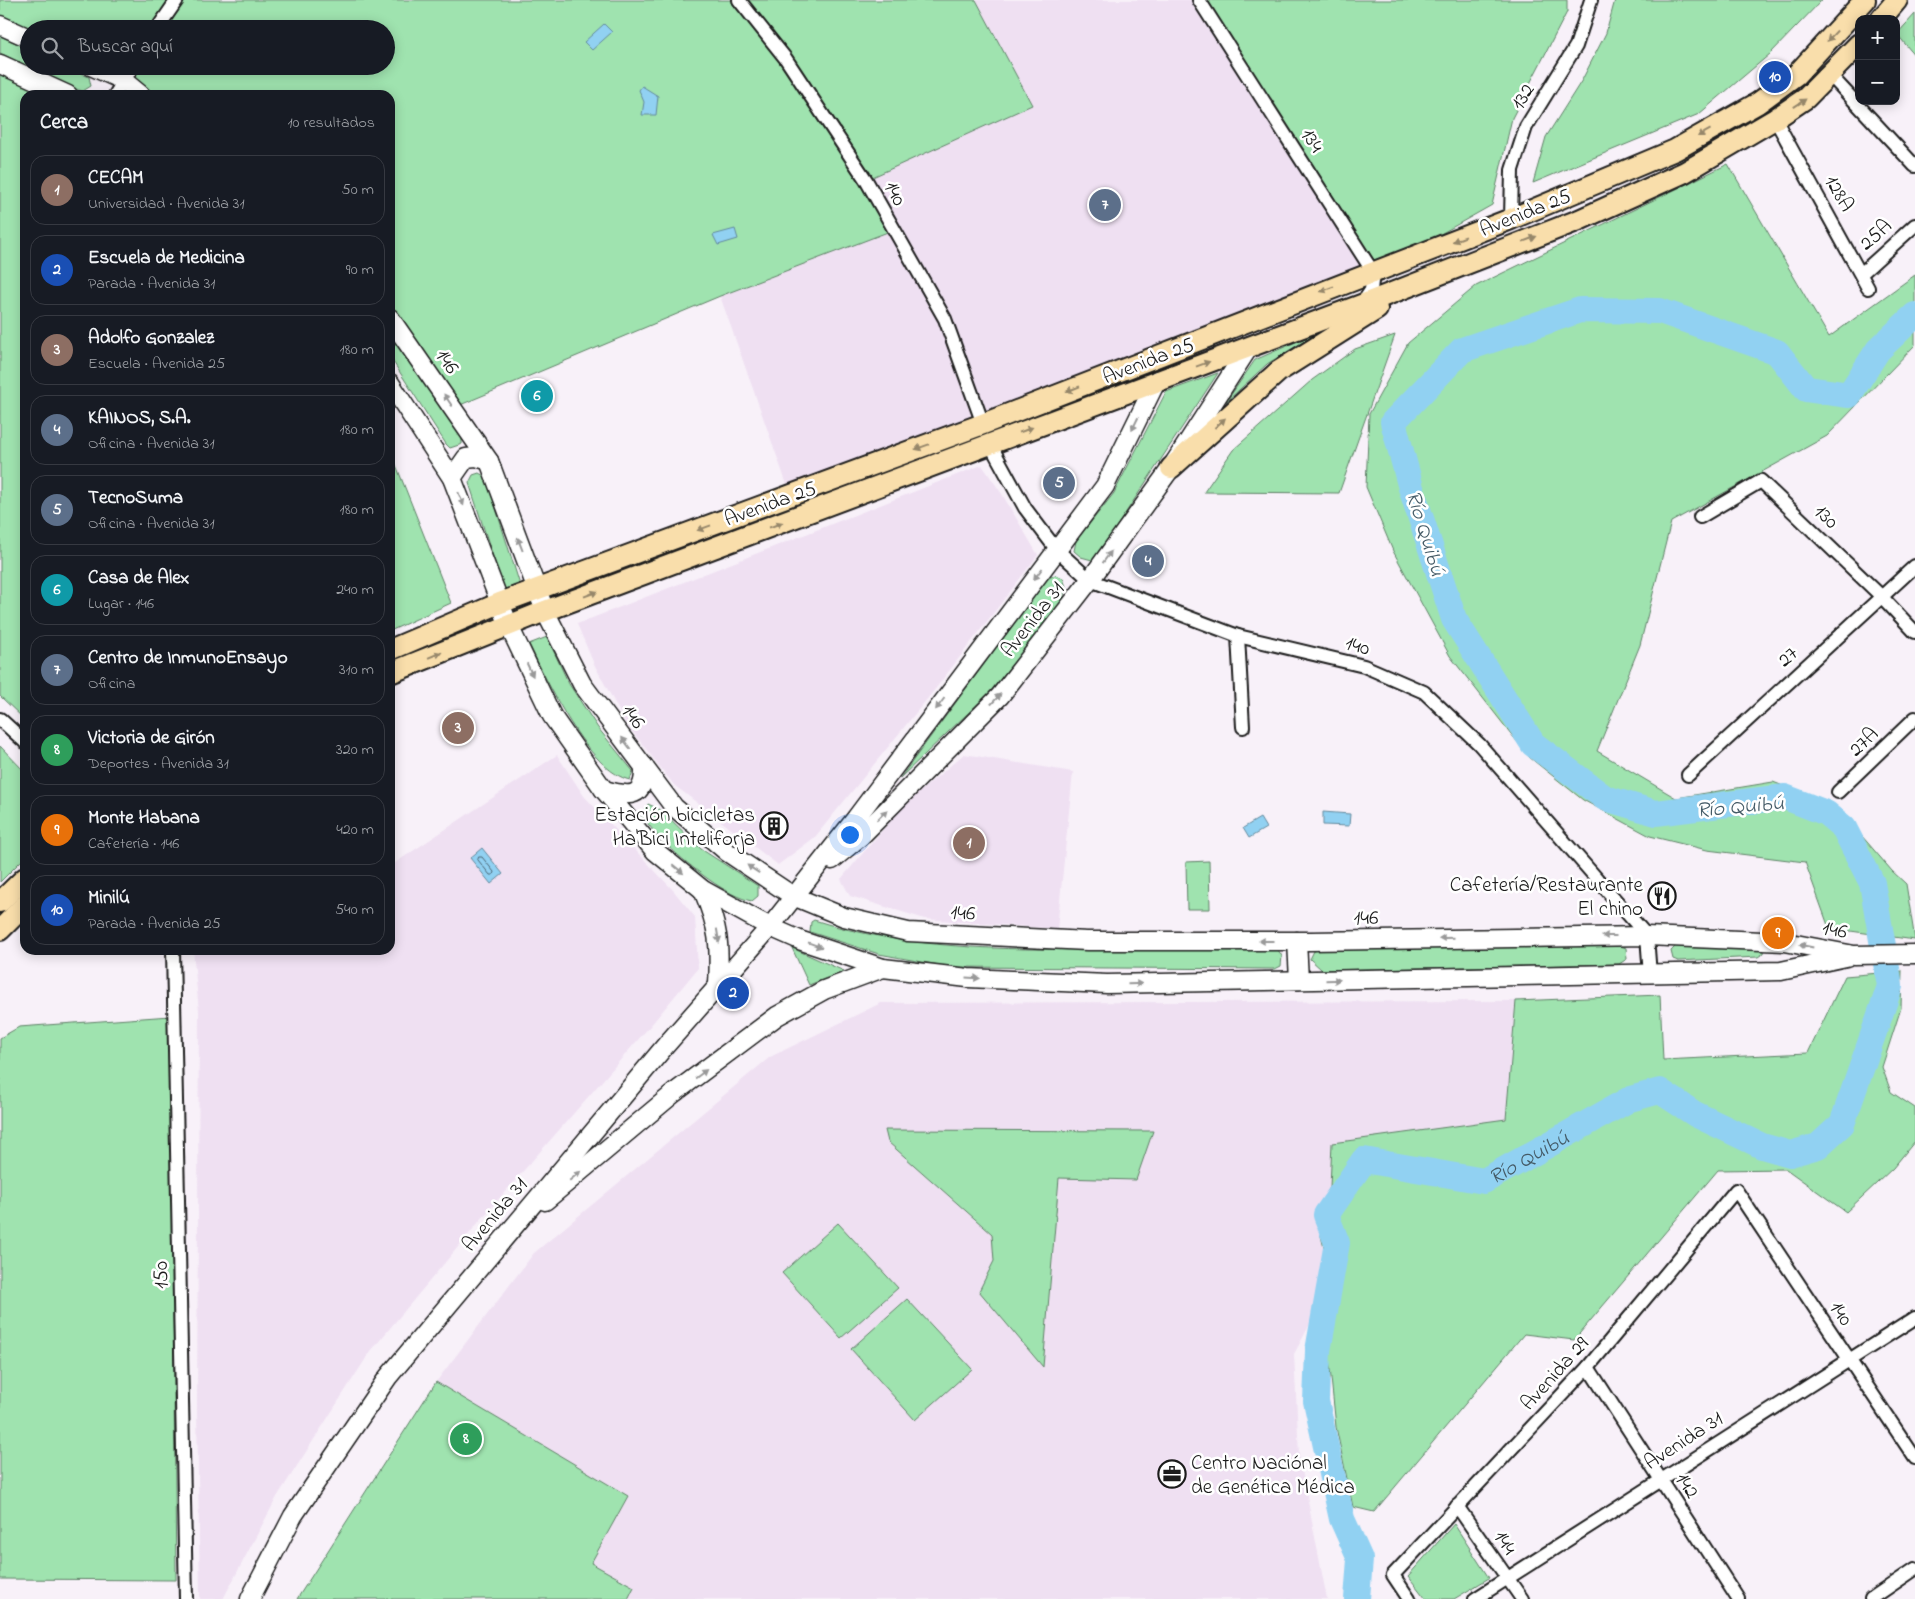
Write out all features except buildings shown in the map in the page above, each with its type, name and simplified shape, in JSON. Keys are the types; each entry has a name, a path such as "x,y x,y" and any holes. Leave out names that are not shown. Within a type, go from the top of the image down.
{"main road":[{"name":"Avenida 25","path":"395,648 500,604 983,424 1511,219 1675,150 1758,103 1796,75 1865,0"},
{"path":"0,25 20,34"},
{"name":"Avenida 25","path":"395,671 545,611 1361,305 1579,220 1685,172 1775,119 1806,98 1855,48"},
{"path":"0,64 20,73"},
{"path":"24,75 57,90"},
{"path":"111,75 124,81 135,90"},
{"path":"1171,468 1278,371 1364,316 1468,262"},
{"name":"146","path":"395,325 489,461 545,611 582,684 674,807 727,852 793,896 844,917 908,932 1087,941 1297,941 1648,936 1785,942 1854,955"},
{"path":"1157,380 1184,346"},
{"name":"Avenida 31","path":"806,881 861,836 1000,696 1090,580 1171,468 1249,347"},
{"name":"Avenida 31","path":"250,1599 293,1516 388,1377 510,1230 718,985 770,927 806,881 1056,548 1105,486 1157,380"},
{"name":"146","path":"395,391 452,478 509,626 552,716 604,790 655,851 702,890 770,927 810,944 883,968 968,978 1107,984 1781,971 1854,955 1915,954"},
{"path":"452,478 466,458 476,457 489,461"},
{"path":"604,790 624,795 639,789 644,783 644,766"},
{"path":"0,902 20,883"},
{"path":"702,890 716,922 720,948 718,985"},
{"path":"0,930 20,910"},
{"path":"1297,941 1299,980"},
{"path":"510,1230 674,1093 778,1016 824,990 883,968"}],"street":[{"path":"163,20 177,0"},
{"name":"140","path":"739,0 786,59 866,180 945,319 983,424"},
{"name":"134","path":"1199,0 1373,272"},
{"name":"132","path":"1511,219 1512,170 1526,127 1576,46 1591,0"},
{"path":"1830,75 1915,166"},
{"name":"128A","path":"1775,119 1862,273 1868,288"},
{"name":"25A","path":"1862,273 1915,225"},
{"path":"1361,305 1371,290 1373,272"},
{"name":"140","path":"990,444 1025,508 1056,548 1090,580 1238,636 1364,666 1424,692 1479,744 1648,936"},
{"name":"130","path":"1700,517 1761,481 1881,596 1915,632"},
{"name":"27","path":"1688,775 1915,566"},
{"path":"1238,636 1243,727"},
{"name":"27A","path":"1838,792 1915,718"},
{"path":"0,719 20,737"},
{"path":"1648,936 1650,974"},
{"name":"150","path":"173,955 186,1599"},
{"name":"140","path":"1736,1190 1915,1458"},
{"name":"Avenida 29","path":"1409,1599 1393,1575 1588,1367 1736,1190"},
{"name":"Avenida 31","path":"1475,1599 1915,1318"},
{"name":"142","path":"1588,1367 1738,1599"},
{"name":"144","path":"1458,1506 1522,1599"},
{"path":"1871,1599 1915,1569"}],"shaded area":[{"path":"976,0 1199,0 1373,272 791,496 720,296 892,230 866,180 978,3"},
{"path":"982,465 1002,494 1038,555 936,688 815,837 778,865 674,785 625,722 594,664 577,624"},
{"path":"964,754 1073,772 1057,929 925,919 850,896 841,879 903,806"},
{"path":"557,755 584,796 673,890 695,917 698,968 651,1025 489,1210 370,1352 277,1497 223,1599 200,1599 197,1409 199,1011 193,955 395,955 395,863"},
{"path":"1516,1001 1506,1119 1332,1144 1330,1187 1316,1216 1325,1252 1316,1313 1294,1354 1299,1455 1327,1599 297,1599 436,1382 534,1253 770,1057 881,1003"}],"green space":[{"path":"0,0 976,0 1032,105 866,180 893,230 720,296 453,408 395,325 395,90 132,90 107,75 395,75 395,20 20,20 20,28 0,25"},
{"path":"1198,0 1567,0 1567,12 1512,118 1492,205 1373,272"},
{"path":"1615,0 1822,0 1770,54 1699,114 1533,183 1546,137 1582,80 1606,33"},
{"path":"1915,14 1915,56 1900,38 1900,31"},
{"path":"0,36 20,45 20,63 0,53"},
{"path":"0,70 43,90 20,90 20,715 0,696"},
{"path":"45,75 85,75 89,77 91,86 85,90 72,88"},
{"path":"1728,164 1829,337 1915,275 1915,345 1827,436 1671,522 1640,645 1597,751 1676,798 1773,782 1836,806 1892,871 1906,884 1915,940 1829,928 1805,862 1707,850 1650,836 1583,800 1529,757 1450,656 1393,551 1366,487 1369,414 1408,343 1476,286"},
{"path":"1321,331 1267,364 1226,402 1255,360"},
{"path":"1395,335 1339,493 1204,492 1233,450 1312,380 1355,349"},
{"path":"395,341 462,437 462,444 450,448 395,365"},
{"path":"1218,373 1099,553 1092,560 1081,557 1074,551 1076,541 1114,493 1166,392"},
{"path":"395,463 451,603 395,629"},
{"path":"479,473 486,477 520,585 508,590 503,587 469,483 473,475"},
{"path":"1055,575 1063,578 1066,587 1062,602 989,693 900,778 1047,579"},
{"path":"547,637 569,684 598,728 633,771 630,780 614,773 599,760 584,743 570,722 546,680 529,644"},
{"path":"0,746 20,767 20,862 0,882"},
{"path":"648,804 661,810 701,849 758,886 758,896 752,901 731,893 687,863 662,841 641,815"},
{"path":"1209,861 1210,909 1187,909 1186,862"},
{"path":"814,920 848,930 883,937 954,946 1026,949 1272,948 1278,950 1282,956 1281,966 1275,969 950,967 879,954 810,932 811,922"},
{"path":"1618,945 1626,948 1627,959 1619,964 1322,970 1310,959 1314,951 1322,949"},
{"path":"1677,945 1765,947 1764,953 1758,957 1678,961 1673,959 1671,951"},
{"path":"792,948 844,971 809,985"},
{"path":"1902,971 1901,1008 1882,1067 1891,1092 1915,1108 1915,1141 1893,1168 1846,1212 1786,1169 1718,1170 1574,1340 1524,1334 1374,1512 1353,1507 1336,1427 1329,1358 1316,1313 1325,1252 1316,1216 1330,1187 1332,1143 1506,1119 1516,1001 1660,995 1663,1060 1808,1053 1845,976"},
{"path":"170,1016 176,1580 0,1579 0,1038 19,1027"},
{"path":"885,1130 1153,1131 1136,1180 1059,1178 1043,1367 979,1291 994,1261 992,1234 888,1142"},
{"path":"838,1223 898,1288 841,1338 782,1273"},
{"path":"907,1299 972,1369 915,1420 851,1349"},
{"path":"436,1382 628,1496 591,1563 634,1587 628,1599 297,1599"},
{"path":"1454,1524 1489,1578 1454,1599 1426,1599 1408,1576"}],"water":[{"path":"604,24 612,32 592,50 584,42"},
{"path":"642,86 658,96 656,115 642,115 644,102 639,90"},
{"path":"735,229 738,239 718,245 713,235"},
{"path":"1323,812 1350,814 1349,826 1323,825"},
{"path":"1260,818 1266,828 1249,838 1243,828"},
{"path":"482,848 503,874 491,884 470,858"}],"waterway":[{"name":"Río Quibú","path":"1357,1599 1360,1559 1342,1519 1316,1401 1318,1351 1337,1243 1326,1215 1364,1160 1484,1181 1630,1099 1660,1091 1695,1114 1762,1146 1790,1154 1818,1146 1842,1124 1890,986 1872,883 1844,828 1826,813 1785,797 1656,813 1605,798 1533,744 1454,619 1411,488 1393,422 1462,350 1580,310 1660,311 1777,352 1806,389 1849,395 1878,350 1915,315"}],"place":[{"name":"Minilú","path":"1775,77"},
{"name":"Centro de InmunoEnsayo","path":"1105,205"},
{"name":"Casa de Alex","path":"537,396"},
{"name":"TecnoSuma","path":"1059,483"},
{"name":"KAINOS, S.A.","path":"1148,561"},
{"name":"Adolfo Gonzalez","path":"458,728"},
{"name":"Estación bicicletas Ha'Bici Inteliforja","path":"774,826"},
{"name":"CECAM","path":"969,843"},
{"name":"Cafetería/Restaurante El chino","path":"1662,896"},
{"name":"Monte Habana","path":"1778,933"},
{"name":"Escuela de Medicina","path":"733,993"},
{"name":"Victoria de Girón","path":"466,1439"},
{"name":"Centro Naciónal de Genética Médica","path":"1172,1474"}]}
